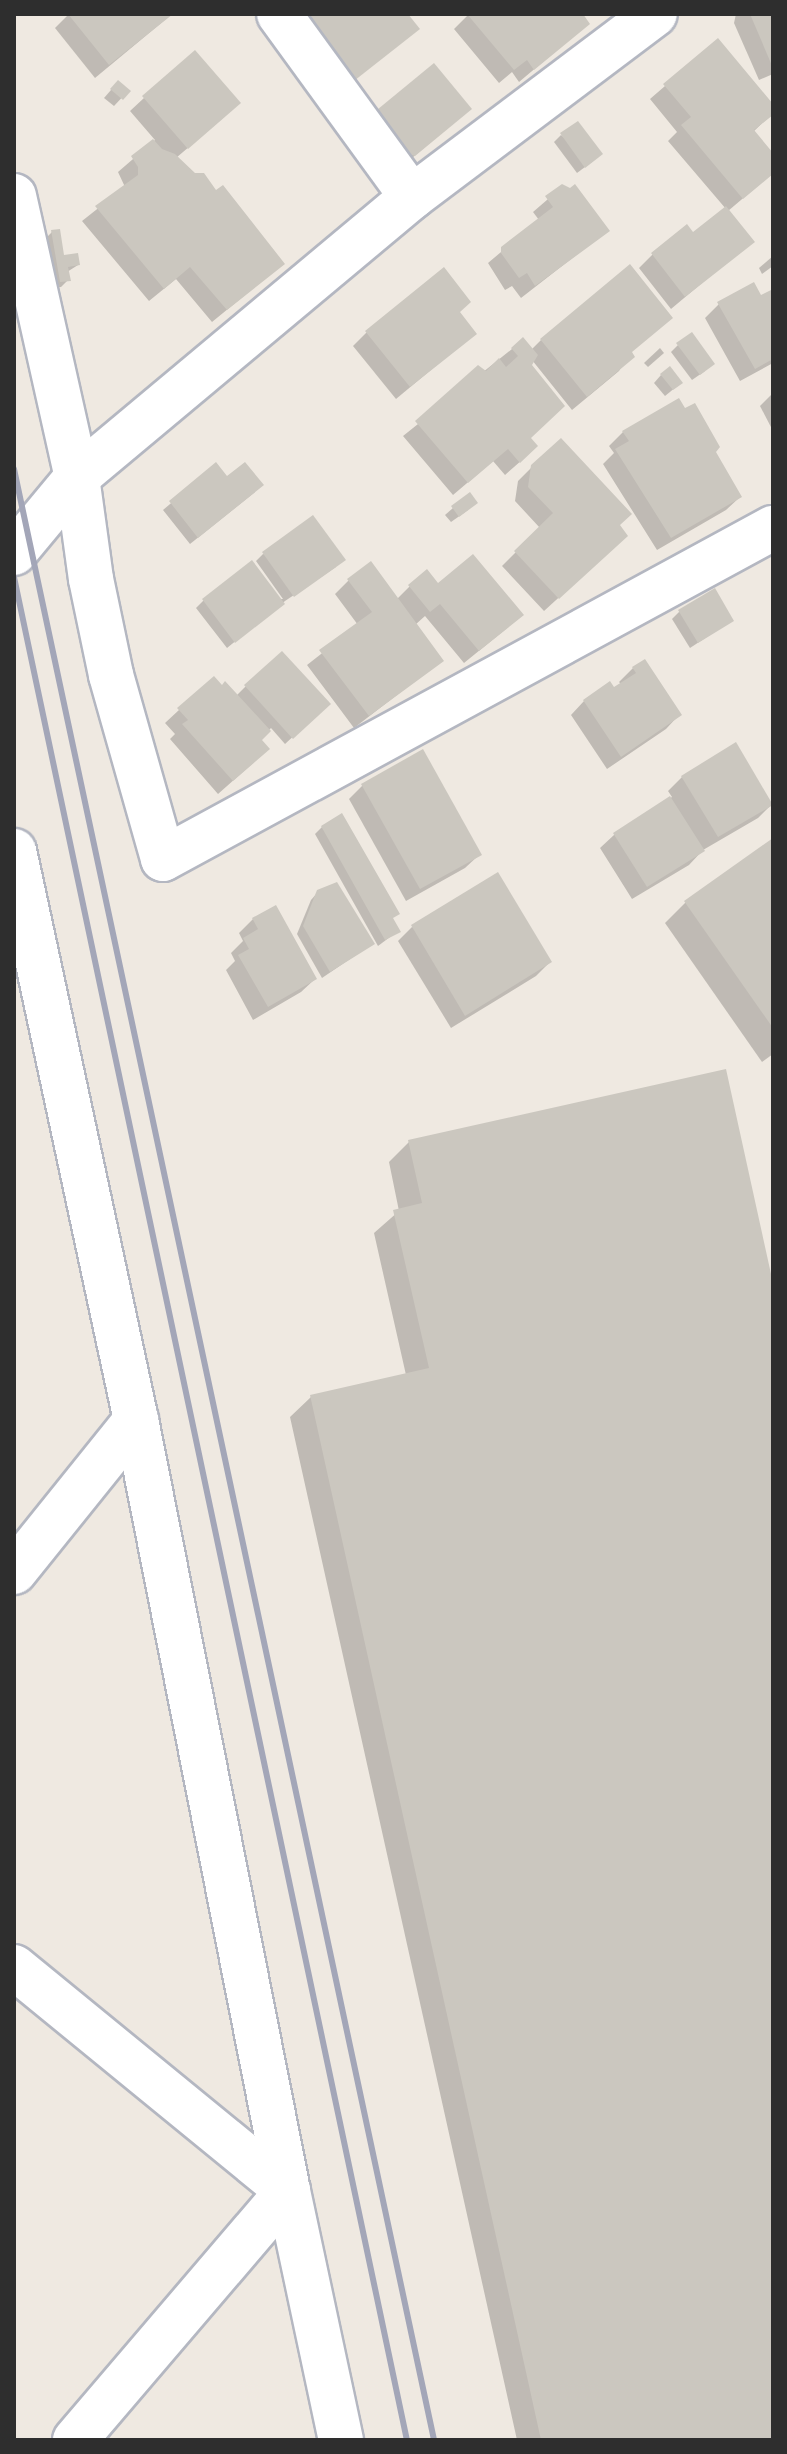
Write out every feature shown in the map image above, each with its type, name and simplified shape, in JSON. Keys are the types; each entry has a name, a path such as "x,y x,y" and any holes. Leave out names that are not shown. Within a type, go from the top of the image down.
{"street":[{"path":"279,14 412,197"},
{"path":"14,553 77,477 412,197 655,14"},
{"path":"14,196 77,477 91,579 111,675 163,859 773,528"},
{"path":"14,851 136,1420 288,2191 341,2440"},
{"path":"14,1572 136,1420"},
{"path":"14,1967 288,2191"},
{"path":"75,2440 288,2191"}],"building":[{"path":"68,14 173,14 109,65"},
{"path":"314,14 408,14 420,29 345,88 304,22"},
{"path":"467,14 583,14 590,24 534,70 527,60 514,70"},
{"path":"750,14 773,14 773,68"},
{"path":"718,38 773,104 773,115 754,130 773,153 773,174 743,199 681,125 691,117 663,84"},
{"path":"195,50 241,103 188,149 142,96"},
{"path":"434,63 472,109 415,156 402,152 372,114"},
{"path":"118,80 131,91 123,100 110,89"},
{"path":"578,121 603,154 585,168 560,133"},
{"path":"153,139 195,173 204,173 216,190 223,185 285,264 227,310 190,267 164,289 95,206 138,175 138,167 131,156"},
{"path":"562,184 570,188 575,184 610,231 535,286 527,273 519,278 501,253 501,247 553,207 545,196"},
{"path":"726,206 755,242 685,297 651,253 687,224 693,232"},
{"path":"60,229 64,255 78,253 80,265 68,267 71,281 60,282 51,230"},
{"path":"630,264 673,318 632,352 635,357 587,397 540,339"},
{"path":"444,267 471,302 460,312 477,334 410,387 365,331"},
{"path":"754,282 761,295 773,289 773,359 755,369 717,302"},
{"path":"692,332 715,364 700,375 676,343"},
{"path":"523,337 538,355 532,365 565,406 531,438 538,446 520,463 508,449 468,483 415,421 478,365 486,371 499,358 506,367 518,356 511,348"},
{"path":"670,366 683,383 673,390 660,374"},
{"path":"679,398 685,408 695,403 720,447 716,452 742,497 671,538 615,449 629,441 622,431"},
{"path":"561,438 632,514 620,525 628,536 559,599 514,551 553,513 528,487 531,465"},
{"path":"216,462 227,476 245,462 264,485 198,538 169,501"},
{"path":"470,492 478,503 459,517 451,506"},
{"path":"313,515 346,560 294,597 262,552"},
{"path":"473,554 524,615 479,651 440,604 430,612 408,585 427,569 438,583"},
{"path":"252,560 285,604 235,643 202,599"},
{"path":"371,561 444,661 369,716 319,650 372,612 347,579"},
{"path":"715,588 734,621 698,643 678,610"},
{"path":"282,651 331,704 293,739 244,685"},
{"path":"645,659 682,715 621,757 583,700 610,681 614,687 636,673 632,667"},
{"path":"214,676 222,685 225,681 271,731 262,740 270,749 233,781 182,724 188,720 177,708"},
{"path":"736,742 773,805 718,837 681,776"},
{"path":"423,749 482,855 420,889 361,784"},
{"path":"670,796 705,851 647,887 613,833"},
{"path":"342,813 400,914 393,918 401,932 385,940 321,826"},
{"path":"773,838 773,1028 684,901"},
{"path":"498,872 552,962 465,1016 411,925"},
{"path":"337,882 375,944 330,972 303,926 317,890"},
{"path":"276,905 317,979 268,1007 238,955 249,949 243,938 258,929 252,918"},
{"path":"726,1069 773,1283 773,2440 541,2440 310,1395 429,1368 393,1210 422,1203 408,1140"}],"railway":[{"path":"14,469 434,2440"},
{"path":"14,577 407,2440"}]}
